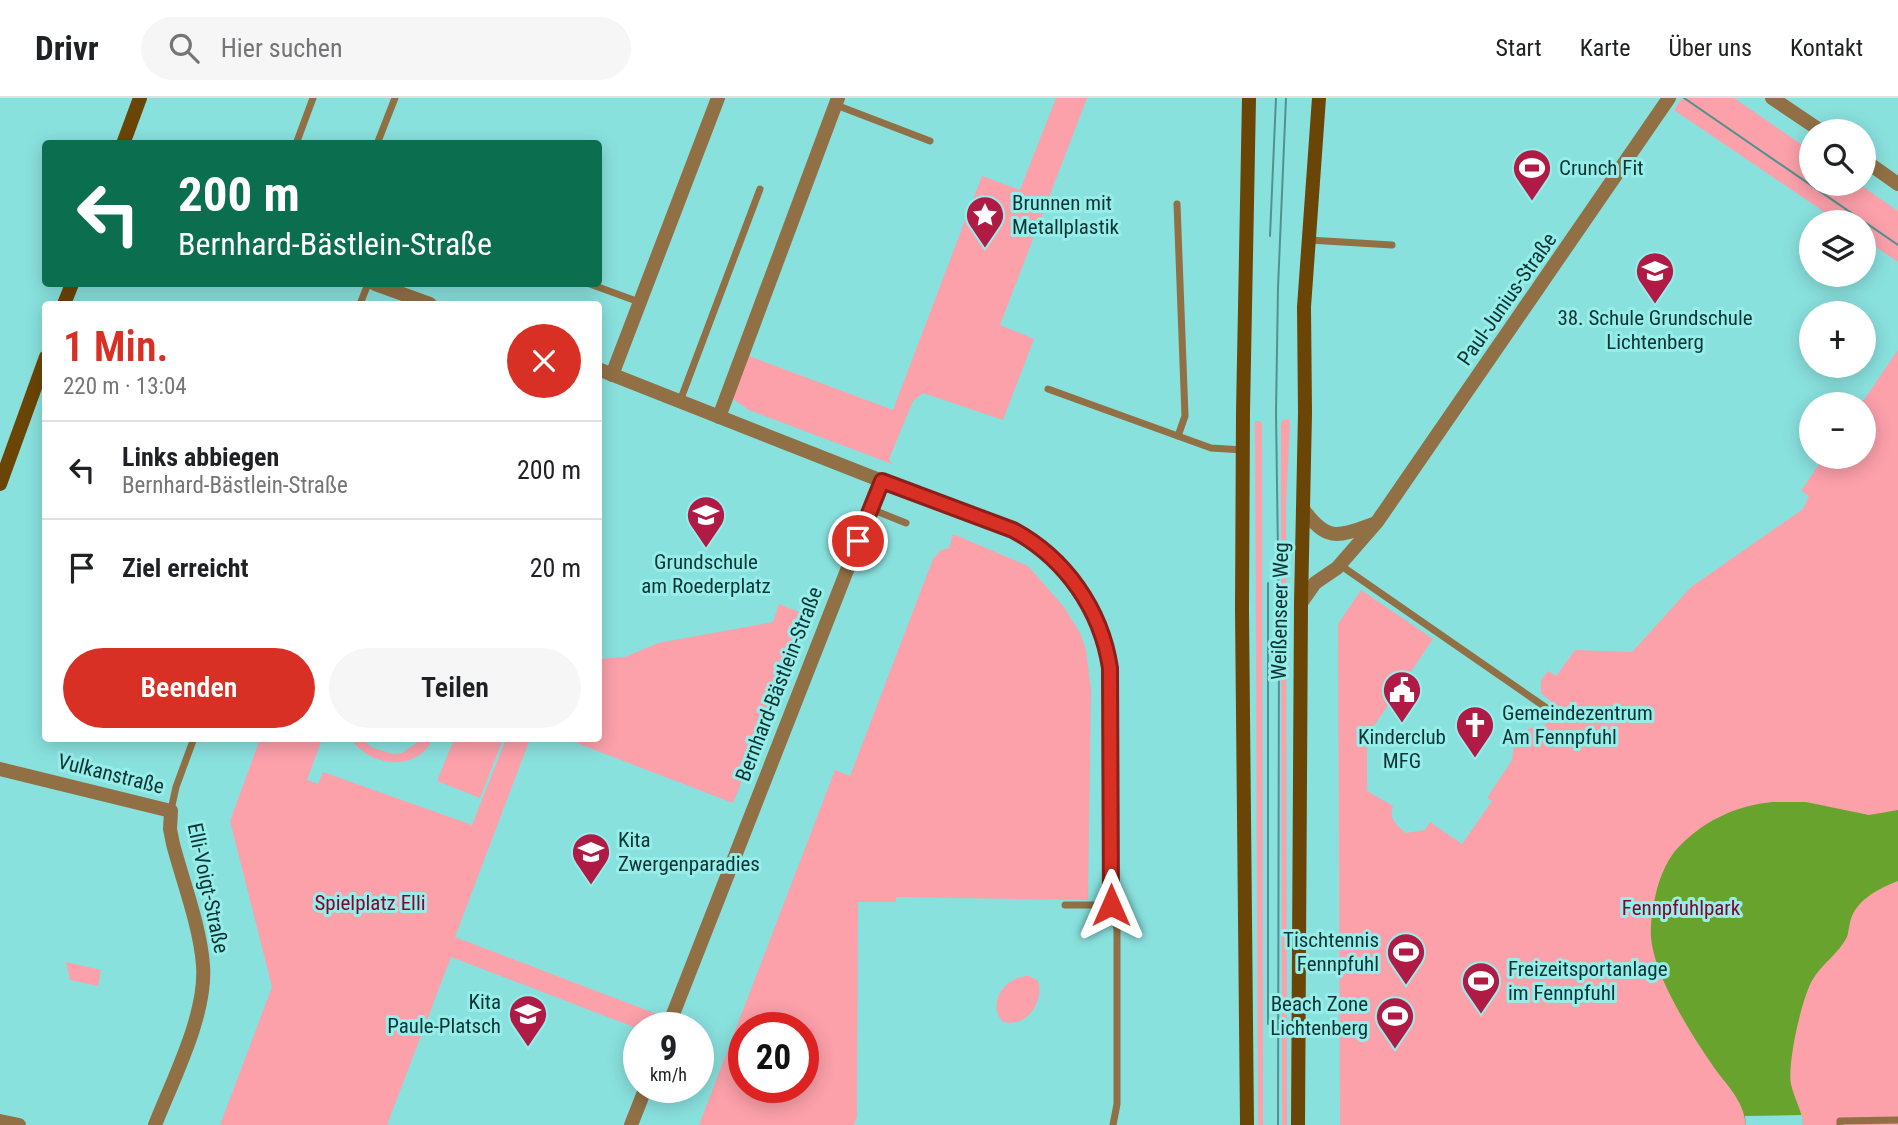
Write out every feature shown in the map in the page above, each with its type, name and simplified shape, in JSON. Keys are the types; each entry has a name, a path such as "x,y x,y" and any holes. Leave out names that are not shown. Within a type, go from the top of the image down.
{"main road":[{"path":"124,140 140,98"},
{"name":"Weißenseer Weg","path":"1247,1125 1242,610 1249,98"},
{"name":"Weißenseer Weg","path":"1298,1125 1304,307 1319,98"},
{"path":"0,484 42,368"}],"street":[{"path":"718,98 639,302 605,372 882,481"},
{"name":"Paul-Junius-Straße","path":"1301,603 1315,583 1339,565 1377,522 1669,98"},
{"path":"1772,98 1803,119"},
{"path":"719,416 836,101"},
{"path":"1876,168 1898,184"},
{"path":"382,287 421,301"},
{"name":"Bernhard-Bästlein-Straße","path":"674,1012 882,481"},
{"path":"1303,509 1316,527 1324,532 1345,534 1377,522"},
{"name":"Vulkanstraße","path":"0,769 171,811"},
{"name":"Elli-Voigt-Straße","path":"155,1125 196,1021 203,986 201,951 173,844 171,811"},
{"path":"631,1125 640,1103"},
{"path":"0,1121 19,1125"}],"lane":[{"path":"297,140 313,98"},
{"path":"379,140 395,98"},
{"path":"836,101 930,141"},
{"path":"681,401 760,189"},
{"path":"1177,204 1185,416 1178,436"},
{"path":"1309,240 1392,245"},
{"path":"598,287 639,302"},
{"path":"1048,390 1211,448 1244,450"},
{"path":"882,481 1013,530 1032,541 1056,561 1072,580 1093,613 1107,649 1110,668 1111,905 1117,929 1117,1104 1113,1123"},
{"path":"871,509 906,523"},
{"path":"1339,565 1548,709"},
{"name":"Elli-Voigt-Straße","path":"171,811 176,787 193,742"},
{"path":"1065,905 1111,905"},
{"path":"1840,1125 1840,1121 1898,1120"}],"green space":[{"path":"1056,98 1087,98 1000,325 1034,339 1003,420 923,393 913,401 889,459 892,464 749,410 733,399 749,356 893,410 982,176 1020,190"},
{"path":"1682,98 1734,98 1799,143 1799,195 1674,110"},
{"path":"1801,196 1876,196 1898,211 1898,262 1876,247 1876,210 1821,210"},
{"name":"Fennpfuhlpark","path":"1898,350 1898,1125 1340,1125 1338,624 1361,590 1433,639 1367,736 1367,791 1393,806 1393,818 1406,833 1425,830 1430,822 1462,844 1492,801 1487,798 1512,760 1513,749 1528,729 1543,727 1558,707 1541,693 1541,680 1548,671 1556,676 1575,650 1632,652 1691,587 1803,509 1809,496 1801,491 1816,469 1876,469 1876,392 1869,392"},
{"path":"1289,419 1286,506 1287,1125 1282,1125 1281,424 1283,420"},
{"path":"1255,421 1262,424 1263,1125 1258,1125"},
{"path":"953,534 1028,566 1064,607 1080,633 1086,650 1091,690 1088,900 896,897 896,902 858,902 857,1117 854,1125 699,1125 707,1103 714,1103 714,1086 728,1049 728,1103 819,1103 819,1012 742,1012 835,770 850,776 933,559 941,550 949,548"},
{"path":"779,604 809,616 733,803 574,742 602,742 602,659 625,657 658,643 773,622"},
{"name":"Spielplatz Elli","path":"259,742 321,742 307,780 318,784 323,772 472,825 505,742 529,742 455,937 651,1012 623,1012 623,1023 451,957 387,1125 220,1125 272,987 230,821"},
{"path":"354,742 366,742 373,748 393,754 402,753 418,742 431,742 416,757 405,761 381,760 369,756"},
{"path":"453,742 502,742 480,798 437,781"},
{"path":"66,962 101,970 98,986 70,980"},
{"path":"1029,976 1038,981 1039,997 1036,1005 1025,1018 1010,1023 1002,1021 997,1005 1002,991 1014,980"}],"shaded area":[{"path":"1772,802 1806,802 1869,815 1898,810 1898,881 1872,894 1856,909 1847,937 1813,979 1804,1000 1793,1046 1790,1074 1803,1125 1746,1125 1738,1100 1704,1053 1666,987 1651,937 1657,889 1664,869 1675,851 1696,832 1719,817 1744,807"}],"pier":[{"path":"1802,1115 1803,1125 1746,1125 1745,1116"}],"tram line":[{"path":"1270,236 1276,98"},
{"path":"1278,1125 1279,627 1276,412 1286,98"},
{"path":"1684,98 1898,245"},
{"path":"1268,583 1268,1024"}],"place":[{"name":"Crunch Fit","path":"1532,202"},
{"name":"Brunnen mit Metallplastik","path":"985,249"},
{"name":"38. Schule Grundschule Lichtenberg","path":"1655,305"},
{"name":"Grundschule am Roederplatz","path":"706,549"},
{"name":"Kinderclub MFG","path":"1402,724"},
{"name":"Gemeindezentrum Am Fennpfuhl","path":"1475,759"},
{"name":"Kita Zwergenparadies","path":"591,886"},
{"name":"Tischtennis Fennpfuhl","path":"1406,986"},
{"name":"Freizeitsportanlage im Fennpfuhl","path":"1481,1015"},
{"name":"Kita Paule-Platsch","path":"528,1048"},
{"name":"Beach Zone Lichtenberg","path":"1395,1050"}],"route":[{"path":"858,541 882,481 1013,530 1045,550 1072,580 1101,631 1110,668 1111,905"}]}
